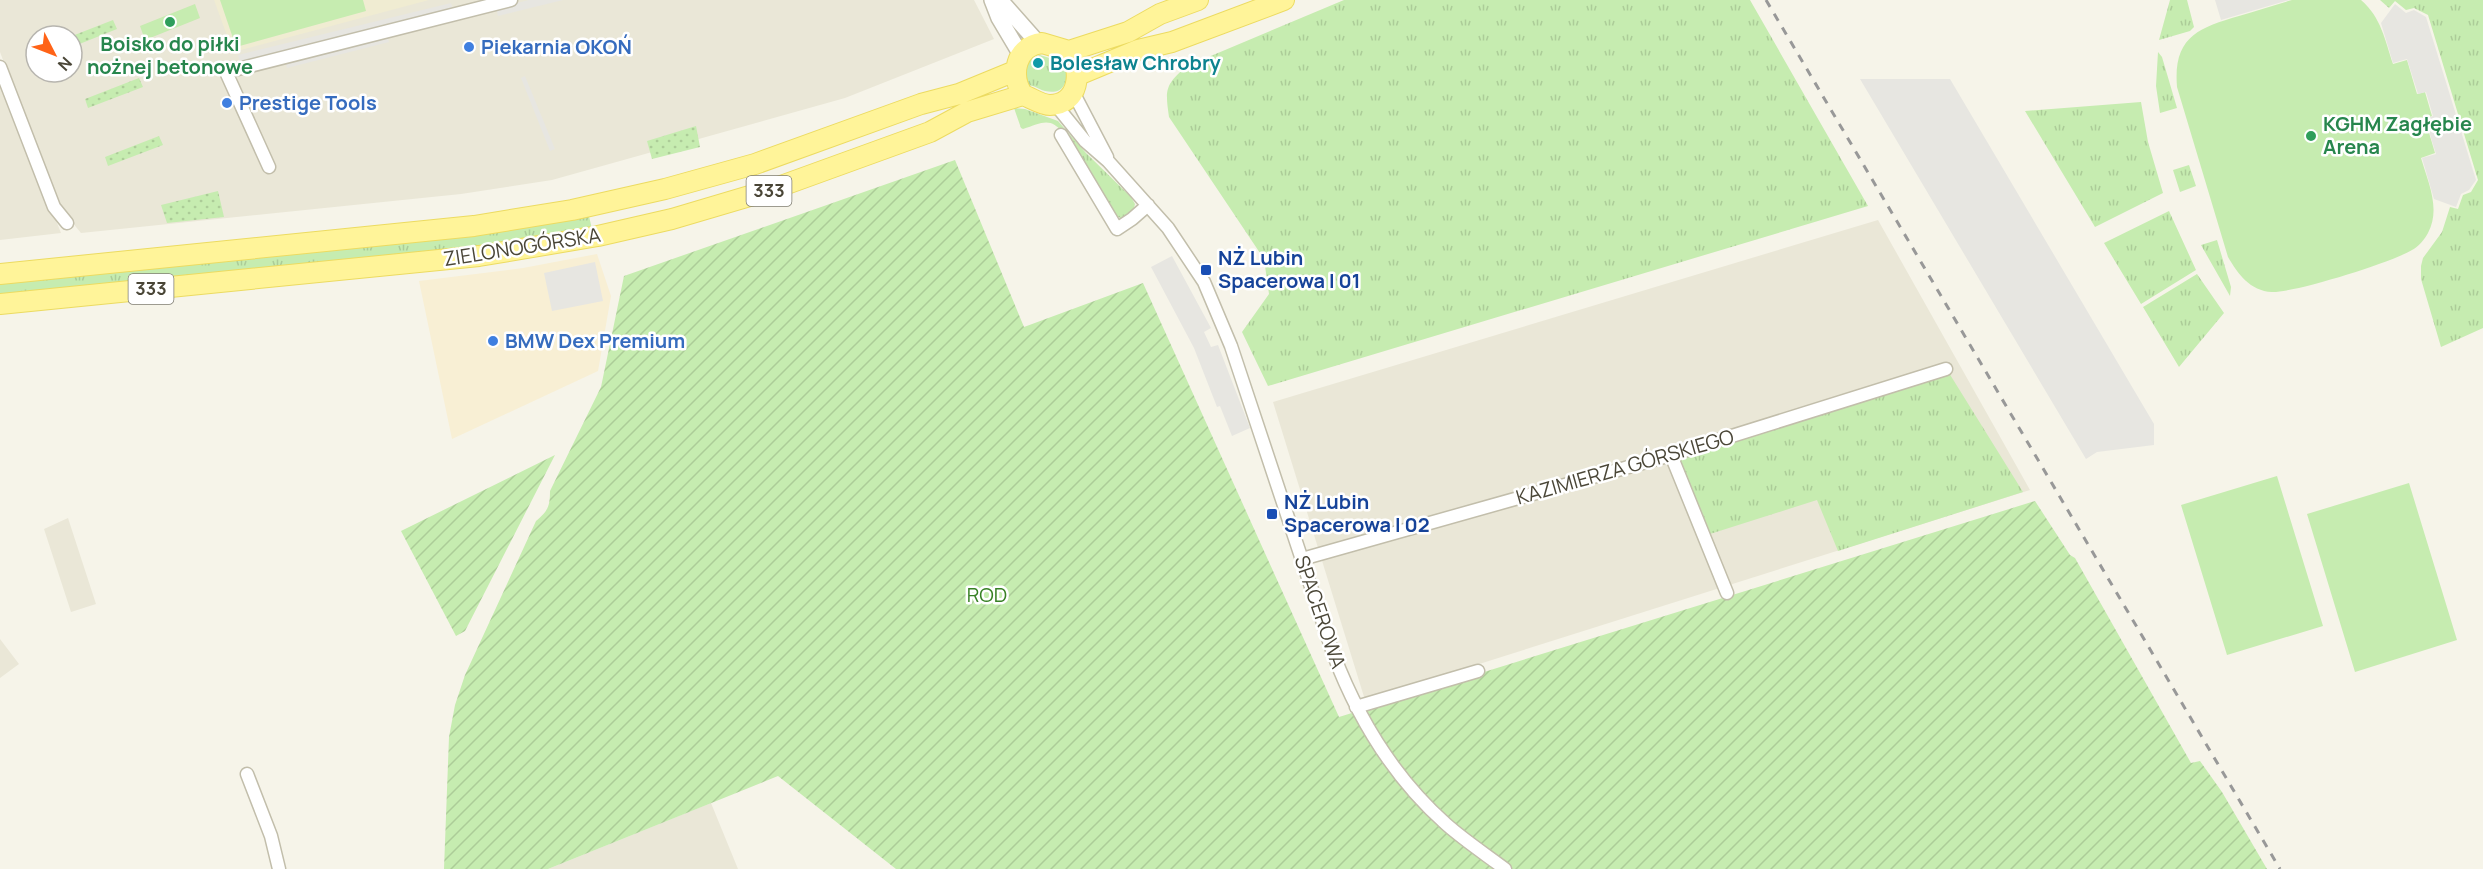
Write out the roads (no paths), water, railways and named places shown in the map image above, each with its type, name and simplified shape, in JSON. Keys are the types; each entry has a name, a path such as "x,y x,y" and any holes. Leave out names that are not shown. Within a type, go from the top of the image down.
{"main road":[{"path":"1069,51 1128,32 1160,15 1198,0"},
{"path":"1018,63 1015,80 1023,96 1043,104 1055,104 1065,99 1075,83 1138,50 1172,42 1284,0"},
{"name":"333","path":"1018,63 1038,43"},
{"path":"1038,43 1069,51 1074,58 1075,83"},
{"name":"ZIELONOGÓRSKA","path":"0,274 474,226 572,210 665,189 755,164 921,104 959,94 1018,63"},
{"name":"ZIELONOGÓRSKA","path":"0,304 460,258 598,236 680,216 770,190 930,132 967,112 1023,96"}],"street":[{"path":"269,167 226,72 511,0"},
{"path":"992,0 1018,63"},
{"path":"1000,0 1038,43"},
{"path":"0,67 54,207 67,224"},
{"name":"SPACEROWA","path":"1075,83 1108,161"},
{"name":"SPACEROWA","path":"1055,104 1085,141 1108,161 1148,205 1183,248 1199,273 1215,306 1234,356 1333,653 1356,707 1373,739 1413,791 1448,826 1505,869"},
{"path":"1061,135 1117,229 1148,205"},
{"name":"KAZIMIERZA GÓRSKIEGO","path":"1302,559 1671,455 1946,369"},
{"path":"1671,455 1727,593"},
{"path":"1356,707 1478,671"},
{"path":"247,774 270,836 279,869"}],"railway":[{"path":"1766,0 2280,869"}],"place":[{"name":"Boisko do piłki nożnej betonowe","path":"170,22"},
{"name":"Piekarnia OKOŃ","path":"469,47"},
{"name":"Bolesław Chrobry","path":"1038,63"},
{"name":"Prestige Tools","path":"227,103"},
{"name":"KGHM Zagłębie Arena","path":"2311,136"},
{"name":"NŻ Lubin Spacerowa I 01","path":"1206,270"},
{"name":"BMW Dex Premium","path":"493,341"},
{"name":"NŻ Lubin Spacerowa I 02","path":"1272,514"}],"park label":[{"name":"ROD","path":"987,595"}]}
